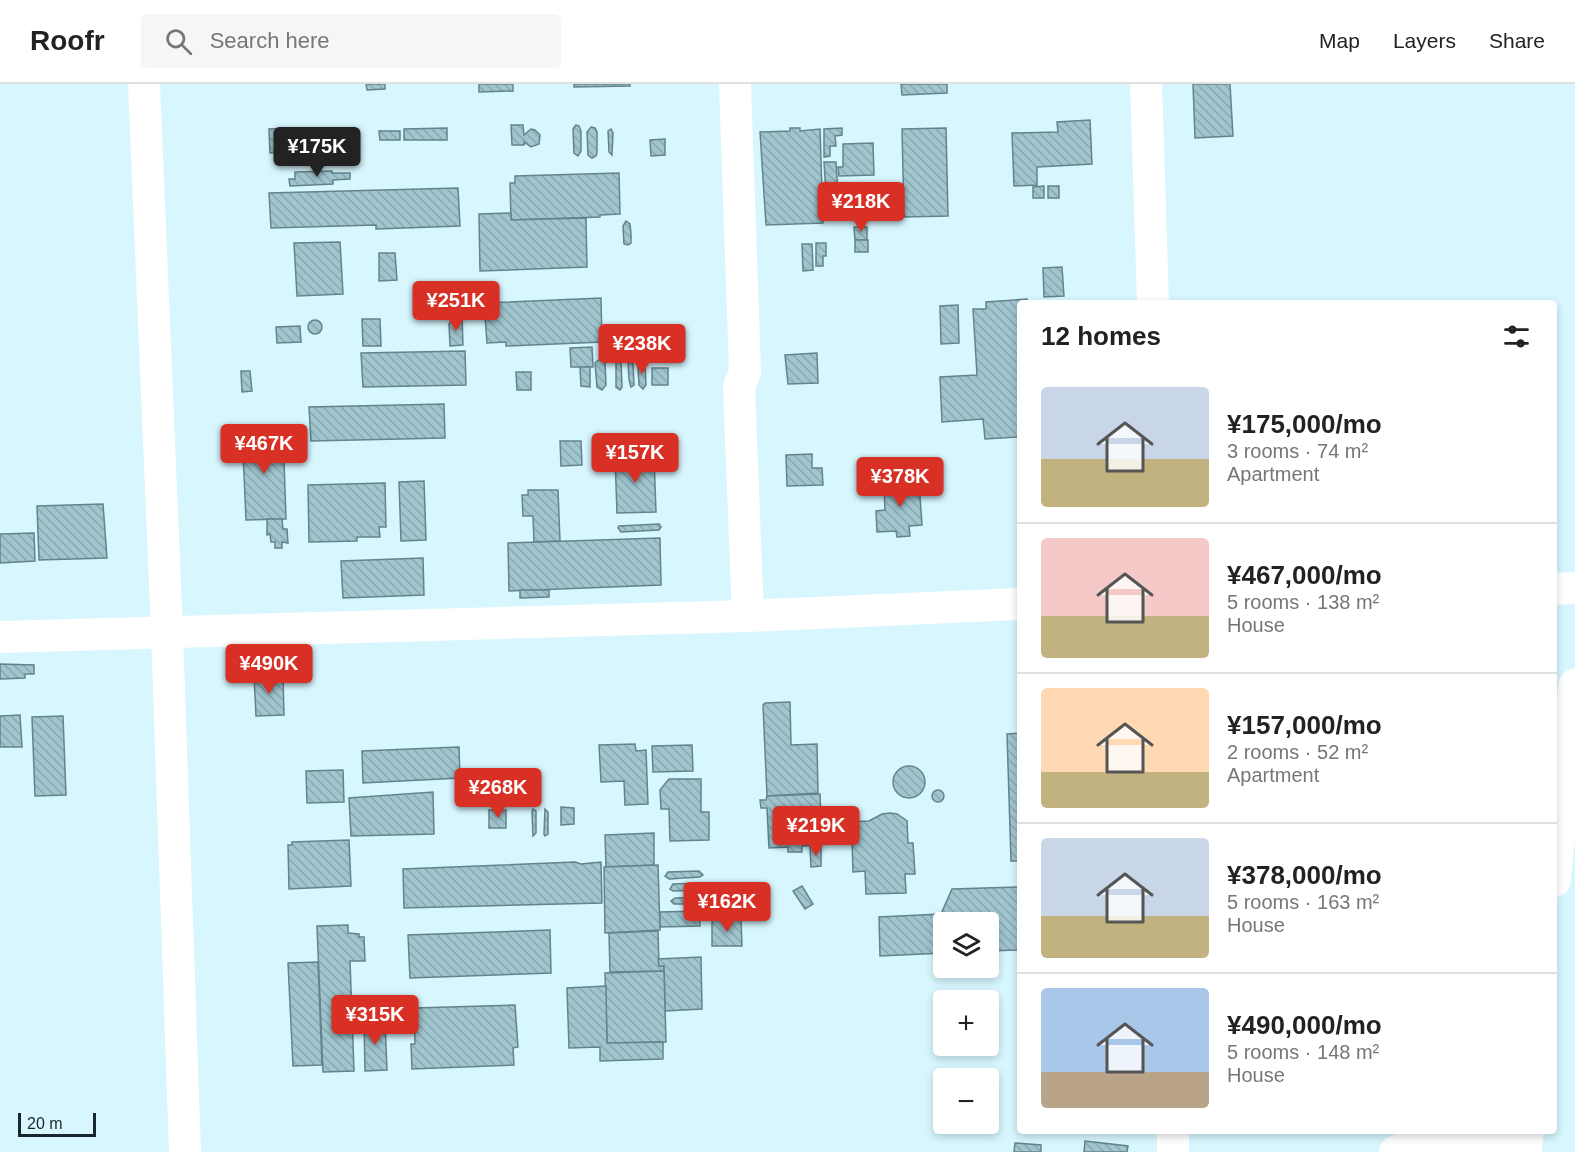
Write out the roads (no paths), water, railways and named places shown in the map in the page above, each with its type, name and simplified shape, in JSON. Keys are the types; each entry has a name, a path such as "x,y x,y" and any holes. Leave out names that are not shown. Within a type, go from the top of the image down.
{"highway":[{"path":"1557,853 1575,685"}],"street":[{"path":"144,84 167,633 185,1152"},
{"path":"735,84 745,372 739,387 748,616"},
{"path":"1146,84 1153,300"},
{"path":"1557,589 1575,588"},
{"path":"0,637 748,616 1017,604"},
{"path":"1173,1134 1173,1152"},
{"path":"1395,1152 1434,1136 1526,1143"}]}
